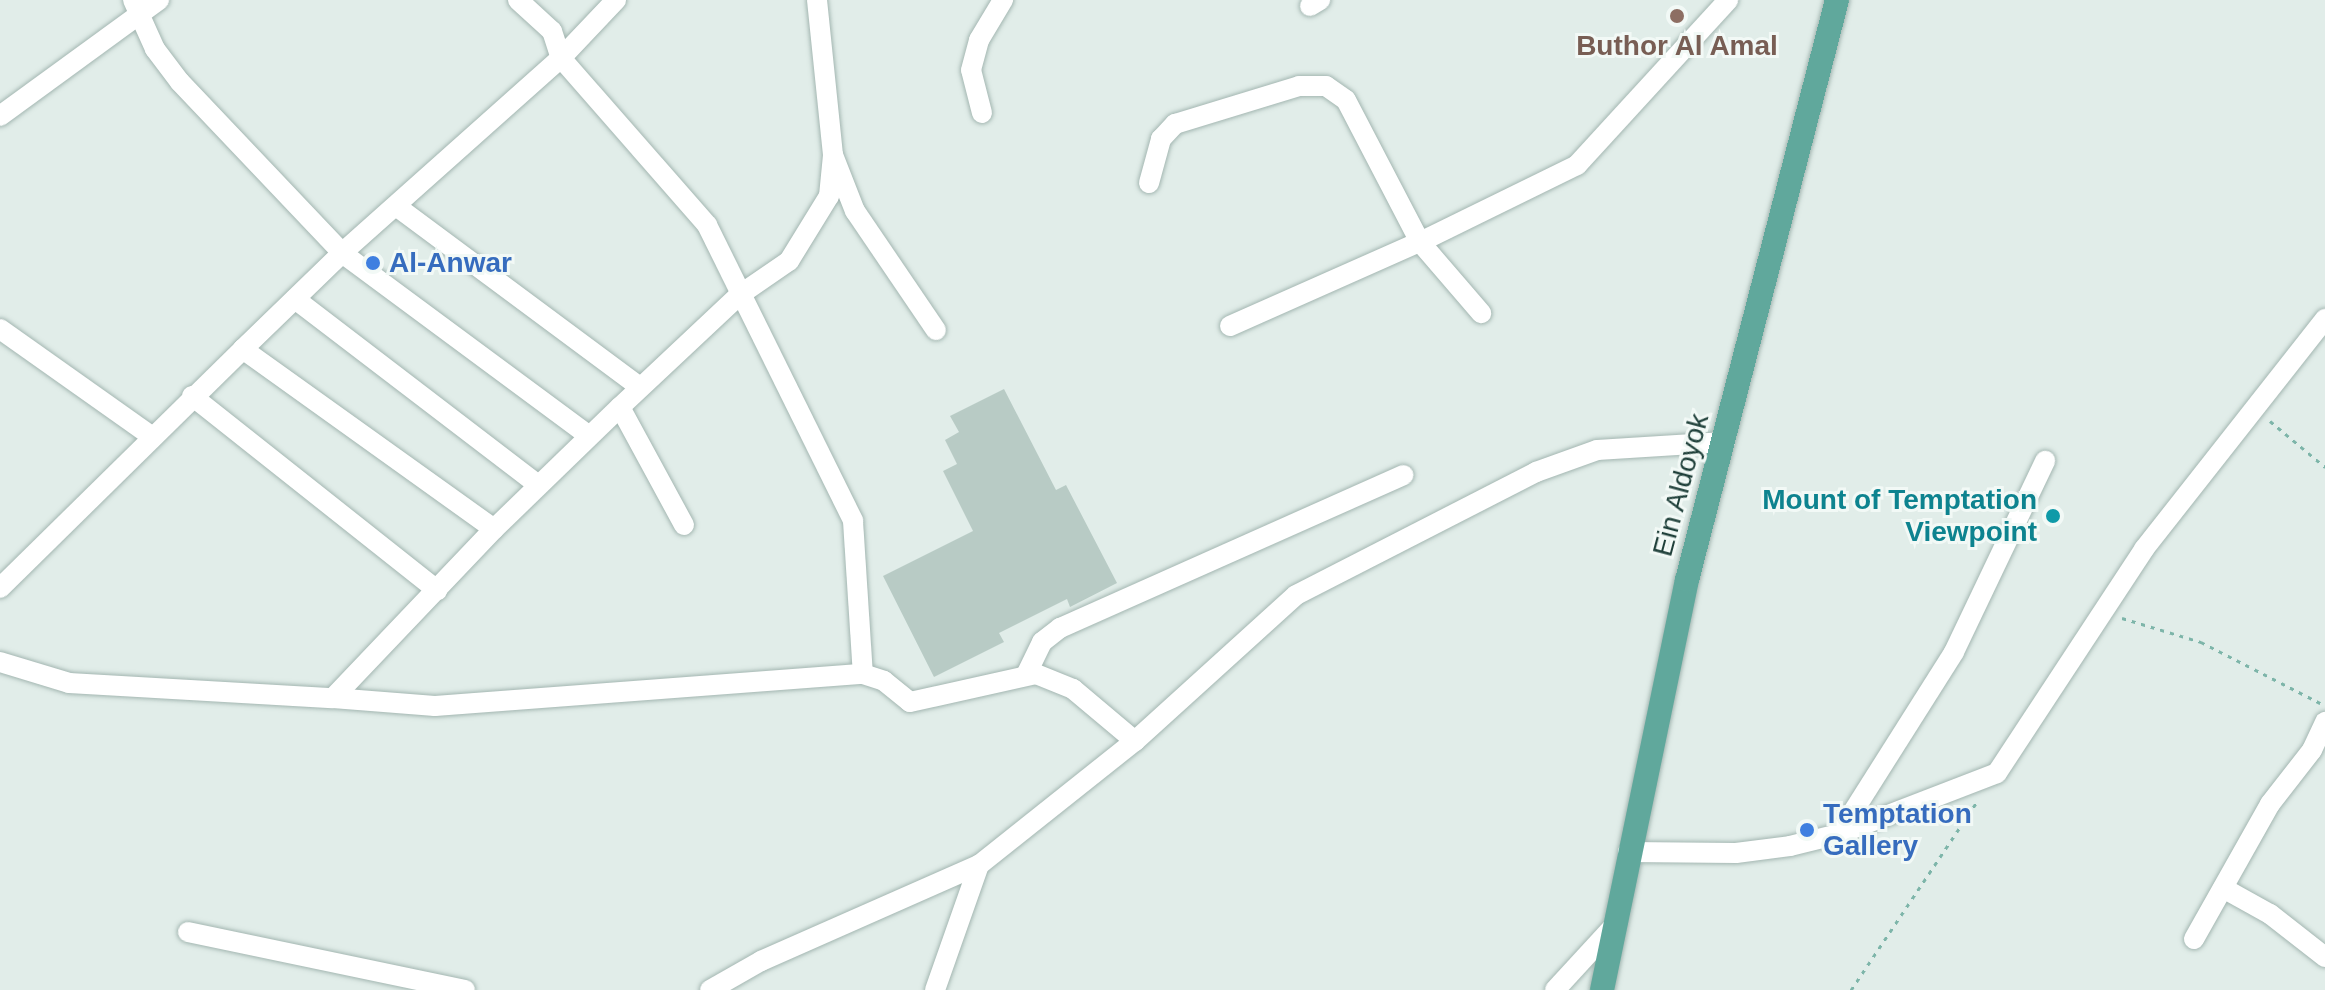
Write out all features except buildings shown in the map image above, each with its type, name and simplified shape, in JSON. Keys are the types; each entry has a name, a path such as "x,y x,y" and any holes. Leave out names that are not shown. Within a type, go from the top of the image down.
{"main road":[{"name":"Ein Aldoyok","path":"1602,990 1612,928 1687,580 1837,0"}],"street":[{"path":"0,116 136,8 159,0"},
{"path":"518,0 552,31 561,58 707,225 738,296 853,521 863,674"},
{"path":"0,588 192,396 342,253 561,58 616,0"},
{"path":"333,698 494,529 638,386 738,296 789,261 829,196 833,155 817,0"},
{"path":"982,113 971,70 979,40 1003,0"},
{"path":"1230,326 1420,242 1577,165 1728,0"},
{"path":"136,8 180,82 342,253 589,436"},
{"path":"1149,183 1161,139 1175,124 1299,86 1326,86 1346,100 1420,242 1481,313"},
{"path":"833,155 855,211 936,330"},
{"path":"396,206 638,386"},
{"path":"295,299 538,485"},
{"path":"1628,852 1736,853 1839,834 1997,773 2144,549 2325,319"},
{"path":"0,329 151,436"},
{"path":"243,349 494,529"},
{"path":"192,396 437,590"},
{"path":"620,407 684,525"},
{"path":"710,990 761,961 979,865 1135,741 1296,595 1536,472 1597,450 1725,442"},
{"path":"1839,834 1954,652 2045,461"},
{"path":"1026,675 1042,642 1079,617 1403,475"},
{"path":"0,662 69,683 435,706 863,674 884,681 910,702 1036,674 1073,689 1135,741"},
{"path":"2194,939 2325,722"},
{"path":"935,990 979,865"},
{"path":"2223,888 2270,914 2325,957"},
{"path":"1555,990 1612,928"},
{"path":"188,932 465,990"}],"path":[{"path":"2254,408 2325,467"},
{"path":"2102,615 2139,621 2201,642 2325,705"},
{"path":"1851,990 1997,773"}],"place":[{"name":"Buthor Al Amal","path":"1677,16"},
{"name":"Al-Anwar","path":"373,263"},
{"name":"Mount of Temptation Viewpoint","path":"2053,516"},
{"name":"Temptation Gallery","path":"1807,830"}]}
